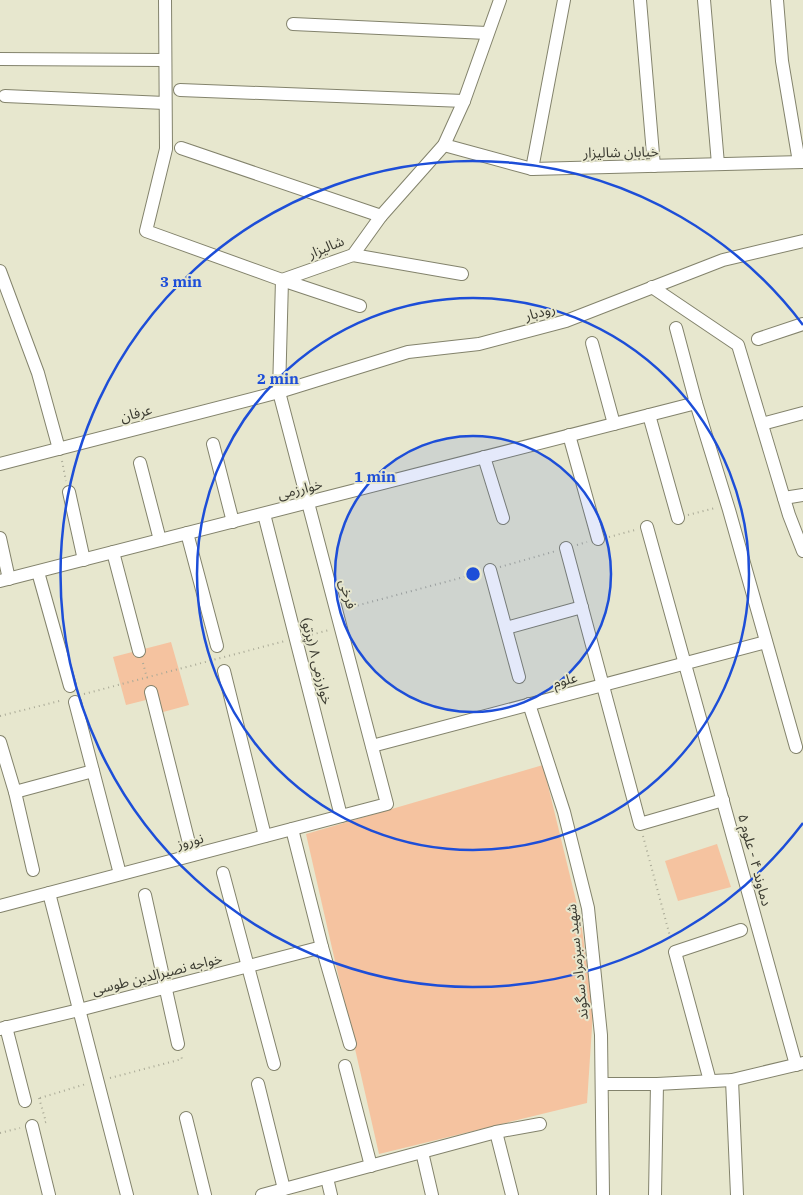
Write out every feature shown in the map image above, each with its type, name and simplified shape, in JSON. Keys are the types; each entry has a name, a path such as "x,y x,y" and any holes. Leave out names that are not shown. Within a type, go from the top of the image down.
{"street":[{"path":"165,0 166,149 146,232 360,306"},
{"name":"شالیزار","path":"282,280 353,255 381,216 444,145 464,101 500,0"},
{"path":"532,169 564,0"},
{"path":"640,0 654,166"},
{"path":"704,0 718,164"},
{"path":"777,0 782,60 801,162"},
{"path":"294,24 488,33"},
{"path":"0,59 166,60"},
{"path":"180,90 464,101"},
{"path":"5,96 165,103"},
{"name":"خیابان شالیزار","path":"444,145 532,169 801,162"},
{"path":"181,148 381,216"},
{"name":"رودبار","path":"279,392 408,352 479,344 566,321 723,260 803,241"},
{"path":"353,255 462,274"},
{"path":"0,271 38,373 59,449"},
{"path":"279,392 282,280"},
{"path":"652,287 738,345 784,498 803,552"},
{"path":"758,339 803,324"},
{"path":"676,328 796,747"},
{"path":"592,343 614,424"},
{"name":"عرفان","path":"0,464 279,392"},
{"name":"فرخی","path":"279,392 387,804"},
{"name":"خوارزمی","path":"4,580 696,403"},
{"path":"762,424 803,413"},
{"path":"649,415 678,518"},
{"path":"569,435 598,539"},
{"path":"213,444 233,522"},
{"path":"484,457 503,518"},
{"path":"140,463 160,540"},
{"path":"68,492 84,560"},
{"path":"784,498 803,494"},
{"name":"خوارزمی ۸ (پرتو)","path":"264,514 341,816"},
{"name":"دماوند ۴ - علوم ۵","path":"647,527 799,1064"},
{"path":"188,533 216,646"},
{"path":"0,538 4,580"},
{"path":"566,548 640,824 723,800"},
{"path":"113,552 139,651"},
{"path":"490,570 519,677"},
{"path":"38,572 70,686"},
{"path":"506,628 582,607"},
{"name":"علوم","path":"372,746 766,642"},
{"path":"224,671 265,836"},
{"path":"151,692 192,856"},
{"path":"74,699 120,874"},
{"name":"شهید سبزمراد سگوند","path":"530,704 564,812 588,908 600,1035 603,1195"},
{"path":"0,742 15,792 33,870"},
{"path":"15,792 93,771"},
{"name":"نوروز","path":"0,906 387,804"},
{"path":"292,829 322,947 350,1044"},
{"path":"223,874 274,1064"},
{"path":"49,893 96,1081 127,1195"},
{"path":"144,895 178,1044"},
{"path":"710,1081 675,952 741,930"},
{"name":"خواجه نصیرالدین طوسی","path":"3,1028 322,947"},
{"path":"3,1028 25,1101"},
{"path":"602,1084 657,1084 732,1080 799,1064"},
{"path":"345,1066 370,1166"},
{"path":"732,1080 737,1195"},
{"path":"258,1084 284,1189"},
{"path":"655,1195 657,1084"},
{"path":"186,1118 205,1195"},
{"path":"265,1195 496,1132 540,1124"},
{"path":"32,1126 49,1195"},
{"path":"496,1132 512,1195"},
{"path":"422,1152 432,1195"},
{"path":"327,1178 331,1195"}],"path":[{"path":"59,449 68,492"},
{"path":"678,518 727,504"},
{"path":"337,612 647,527"},
{"path":"0,716 74,699 341,626"},
{"path":"139,651 151,692"},
{"path":"640,824 675,952"},
{"path":"40,1098 96,1081 182,1059 178,1044"}],"shaded area":[{"path":"171,642 189,705 152,715 146,700 126,705 113,657"},
{"path":"543,765 581,921 593,1012 587,1103 379,1154 306,834"},
{"path":"717,844 731,887 678,901 665,861"}]}
